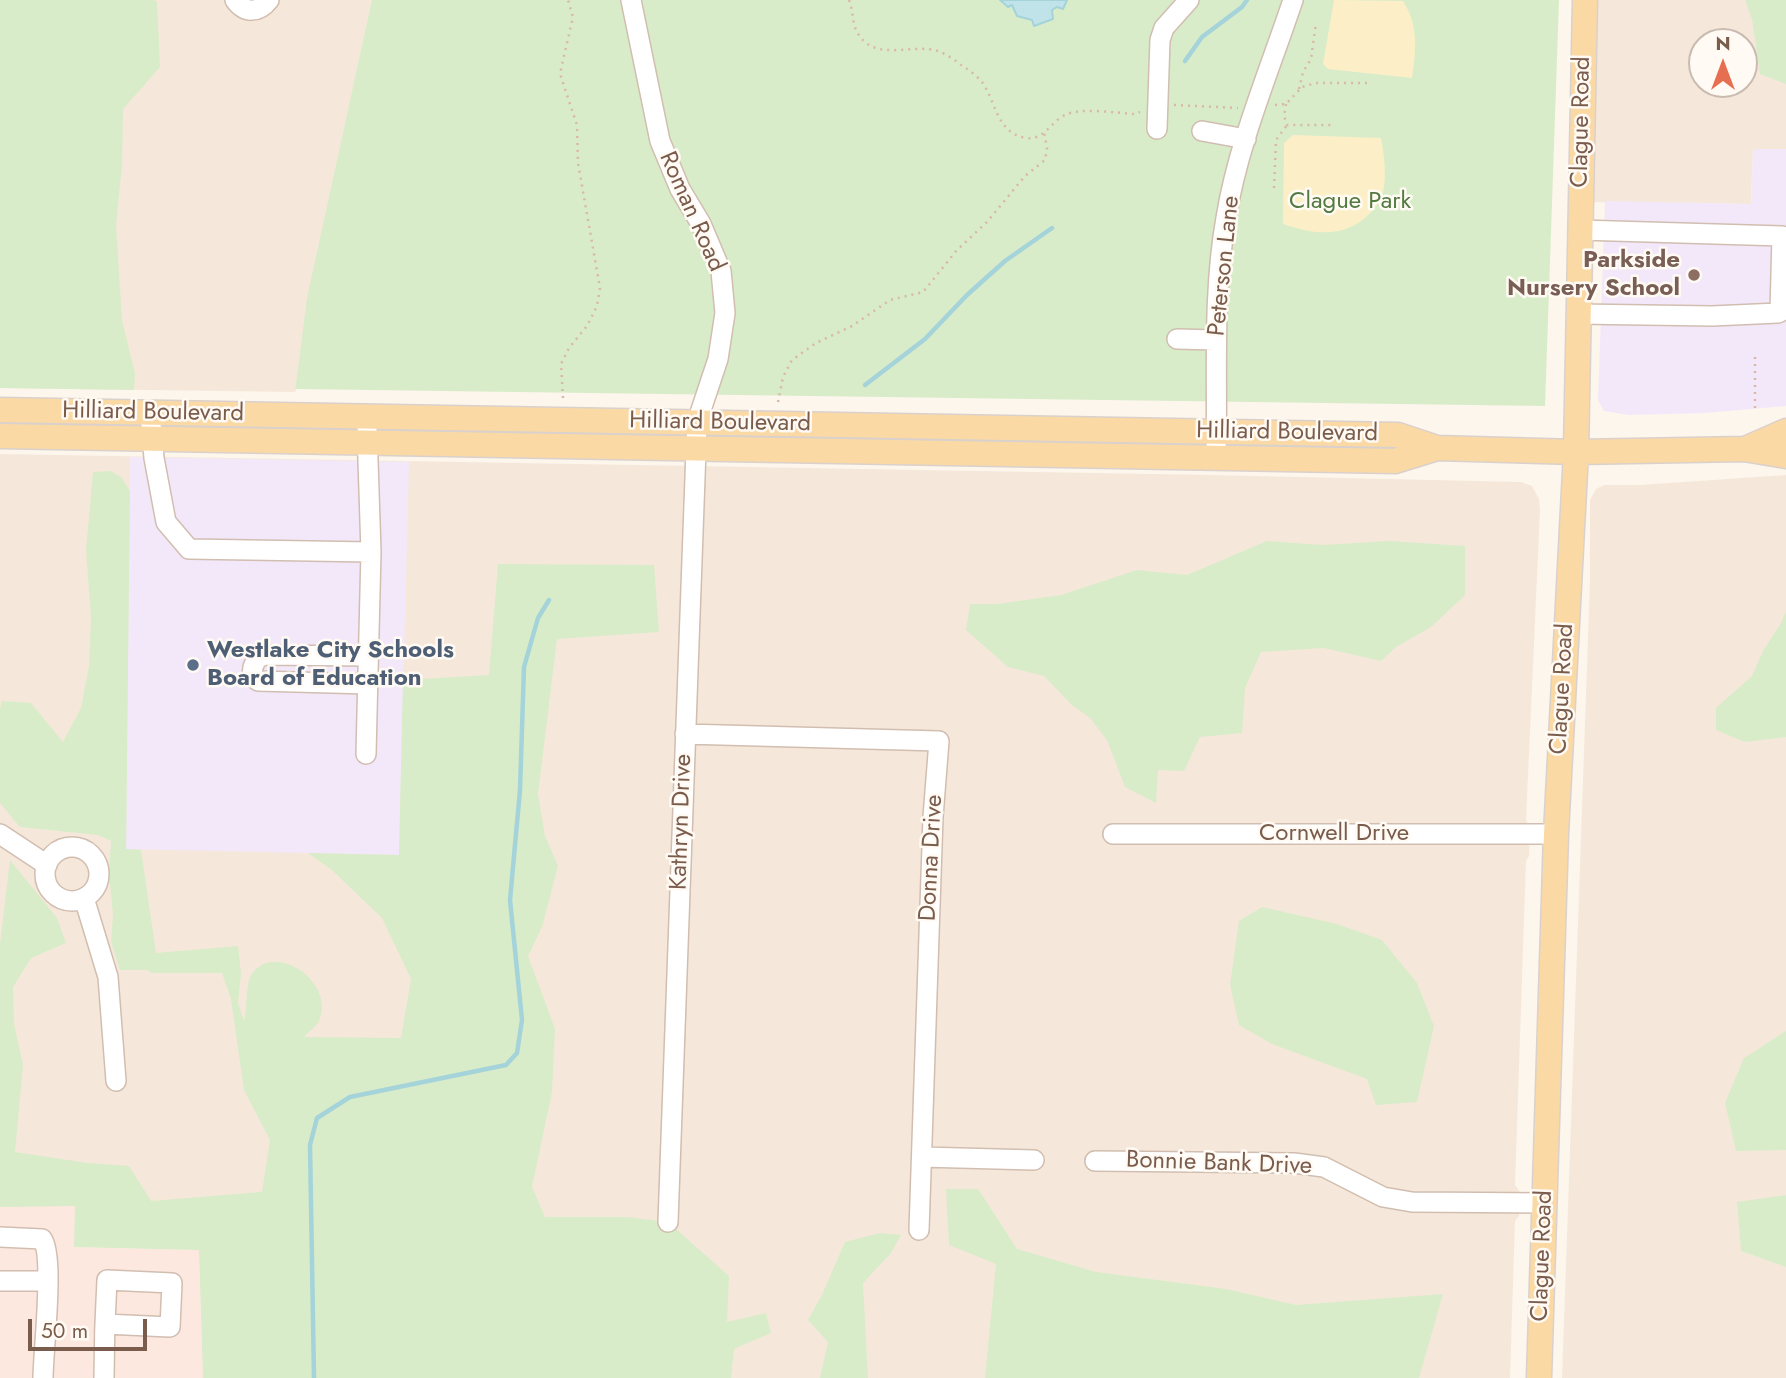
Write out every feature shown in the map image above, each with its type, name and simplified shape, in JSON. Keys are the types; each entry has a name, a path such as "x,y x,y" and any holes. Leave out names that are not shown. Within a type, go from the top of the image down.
{"main road":[{"name":"Clague Road","path":"1539,1378 1556,834 1576,452 1584,0"},
{"name":"Hilliard Boulevard","path":"0,410 1398,435 1437,448 1576,452 1744,449 1786,456"},
{"name":"Hilliard Boulevard","path":"1744,449 1786,431"},
{"name":"Hilliard Boulevard","path":"0,436 1395,461 1437,448"}],"street":[{"path":"235,0 249,10 262,8 269,0"},
{"name":"Roman Road","path":"631,0 660,141 680,189 701,224 721,271 725,313 718,359 697,422"},
{"path":"1157,129 1160,40 1164,27 1189,0"},
{"name":"Peterson Lane","path":"1216,457 1216,340 1220,261 1226,218 1246,139 1293,0"},
{"path":"1202,131 1246,139"},
{"path":"1578,314 1712,316 1780,312 1784,233 1580,230"},
{"path":"1177,340 1216,340"},
{"path":"151,413 151,438 166,522 190,549 371,552"},
{"path":"366,417 371,552 366,754"},
{"name":"Kathryn Drive","path":"668,1222 697,422"},
{"path":"367,656 265,655 257,658 252,676 258,681 368,684"},
{"name":"Donna Drive","path":"685,734 939,741 933,817 919,1230"},
{"path":"0,834 47,865"},
{"name":"Cornwell Drive","path":"1113,834 1556,834"},
{"path":"75,846 87,851 99,867 99,879 95,889 79,901 62,900 51,892 45,880 47,865 48,859 63,848 75,846"},
{"path":"84,898 108,977 116,1081"},
{"path":"922,1157 1034,1160"},
{"name":"Bonnie Bank Drive","path":"1096,1161 1294,1163 1324,1167 1382,1197 1412,1202 1545,1203"},
{"path":"0,1237 42,1239 47,1245 43,1378"},
{"path":"0,1281 48,1281"},
{"path":"104,1378 105,1324"}],"path":[{"path":"563,398 561,365 569,348 587,326 597,306 600,288 578,163 577,125 561,77 573,17 568,0"},
{"path":"849,0 853,23 866,45 878,49 938,51 960,64 981,81 994,112 1005,126 1018,136 1037,138 1067,113 1090,111 1134,114 1141,112 1143,103"},
{"path":"1287,125 1284,116 1286,104 1299,89 1303,72 1311,59 1316,23"},
{"path":"1299,89 1316,83 1367,83"},
{"path":"1165,104 1244,109"},
{"path":"1269,106 1286,104"},
{"path":"1287,125 1333,125"},
{"path":"1274,188 1276,140 1287,125"},
{"path":"778,402 783,377 792,360 852,326 890,300 923,292 957,250 987,222 1025,176 1045,160 1047,148 1044,132"},
{"path":"1755,357 1755,411"}],"shaded area":[{"path":"0,0 393,0 295,392 0,388"},
{"path":"1585,0 1786,0 1786,149 1753,149 1751,204 1581,202"},
{"name":"Parkside Nursery School","path":"1753,149 1786,149 1786,406 1705,413 1629,415 1604,411 1598,400 1605,201 1751,204"},
{"path":"0,454 1209,475 1521,482 1532,486 1539,499 1540,510 1526,820 1530,830 1529,856 1526,861 1515,1185 1520,1192 1519,1216 1515,1221 1510,1378 203,1378 199,1250 74,1247 0,1207"},
{"path":"130,457 409,462 399,855 126,849"},
{"path":"1786,475 1786,1378 1562,1378 1590,581 1590,500 1596,489 1604,485"},
{"path":"75,1206 75,1247 199,1250 203,1378 0,1378 0,1207"}],"green space":[{"path":"0,0 157,2 160,67 123,109 122,165 116,225 122,320 135,374 134,390 0,388"},
{"name":"Clague Park","path":"372,0 1559,0 1545,406 296,389 295,392 307,298"},
{"path":"1745,0 1786,0 1786,84 1760,74 1758,28 1753,28"},
{"path":"0,419 140,421 143,428 0,428"},
{"path":"182,423 338,427 341,430 175,430"},
{"path":"375,427 675,433 675,438 377,434"},
{"path":"714,432 1202,442 1201,447 714,441"},
{"path":"1398,443 1397,451 1232,447 1232,444"},
{"path":"111,471 122,478 130,491 126,849 141,850 156,953 238,946 241,973 238,1003 244,1021 250,977 260,966 273,962 300,970 319,992 322,1006 319,1021 304,1037 401,1038 411,979 382,918 332,870 308,853 399,855 403,680 489,675 498,564 654,565 659,632 557,639 538,794 545,836 558,866 542,927 528,956 555,1029 552,1092 532,1187 545,1217 627,1217 668,1222 729,1276 727,1322 766,1313 771,1333 734,1349 731,1378 203,1378 199,1250 74,1247 75,1206 0,1207 0,944 10,860 57,918 66,943 31,958 13,987 14,1024 23,1065 15,1152 129,1166 151,1201 262,1192 270,1140 244,1090 231,999 222,973 120,970 111,942 111,841 98,835 20,827 0,803 2,701 31,703 63,742 81,708 89,666 91,618 86,550 93,472"},
{"path":"1267,541 1322,545 1390,541 1465,546 1465,595 1431,627 1396,647 1381,661 1324,648 1261,652 1245,688 1242,733 1200,737 1184,771 1158,770 1156,803 1125,787 1107,740 1090,718 1072,705 1044,676 1008,667 966,630 970,604 997,604 1061,595 1137,570 1187,575"},
{"path":"1786,611 1786,737 1745,742 1716,730 1716,708 1752,676"},
{"path":"1262,907 1337,924 1382,940 1417,983 1434,1026 1417,1102 1376,1105 1367,1079 1272,1044 1239,1025 1230,985 1239,921"},
{"path":"1786,1031 1786,1150 1736,1151 1725,1103 1744,1058"},
{"path":"946,1189 978,1189 1017,1249 1096,1272 1226,1289 1296,1305 1443,1294 1419,1378 985,1378 996,1264 949,1245"},
{"path":"1786,1195 1786,1267 1741,1251 1737,1202"},
{"path":"880,1233 901,1235 891,1253 863,1283 868,1378 820,1378 828,1342 808,1320 845,1242"}],"sand":[{"path":"1334,0 1403,1 1414,29 1412,78 1328,69 1323,64"},
{"path":"1293,135 1381,138 1384,185 1380,200 1372,211 1352,226 1330,232 1307,231 1283,224 1284,143"}],"water":[{"path":"1000,0 1067,0 1063,9 1057,7 1052,10 1053,19 1034,26 1032,20 1017,16 1012,5 1008,7"}],"waterway":[{"path":"1185,61 1202,37 1242,7 1247,0"},
{"path":"865,385 925,339 967,295 1005,261 1052,228"},
{"path":"314,1378 310,1145 317,1118 350,1097 506,1065 517,1053 522,1020 510,900 520,790 524,667 538,618 549,600"}],"place":[{"name":"Parkside Nursery School","path":"1694,275"},
{"name":"Westlake City Schools Board of Education","path":"193,665"}]}
